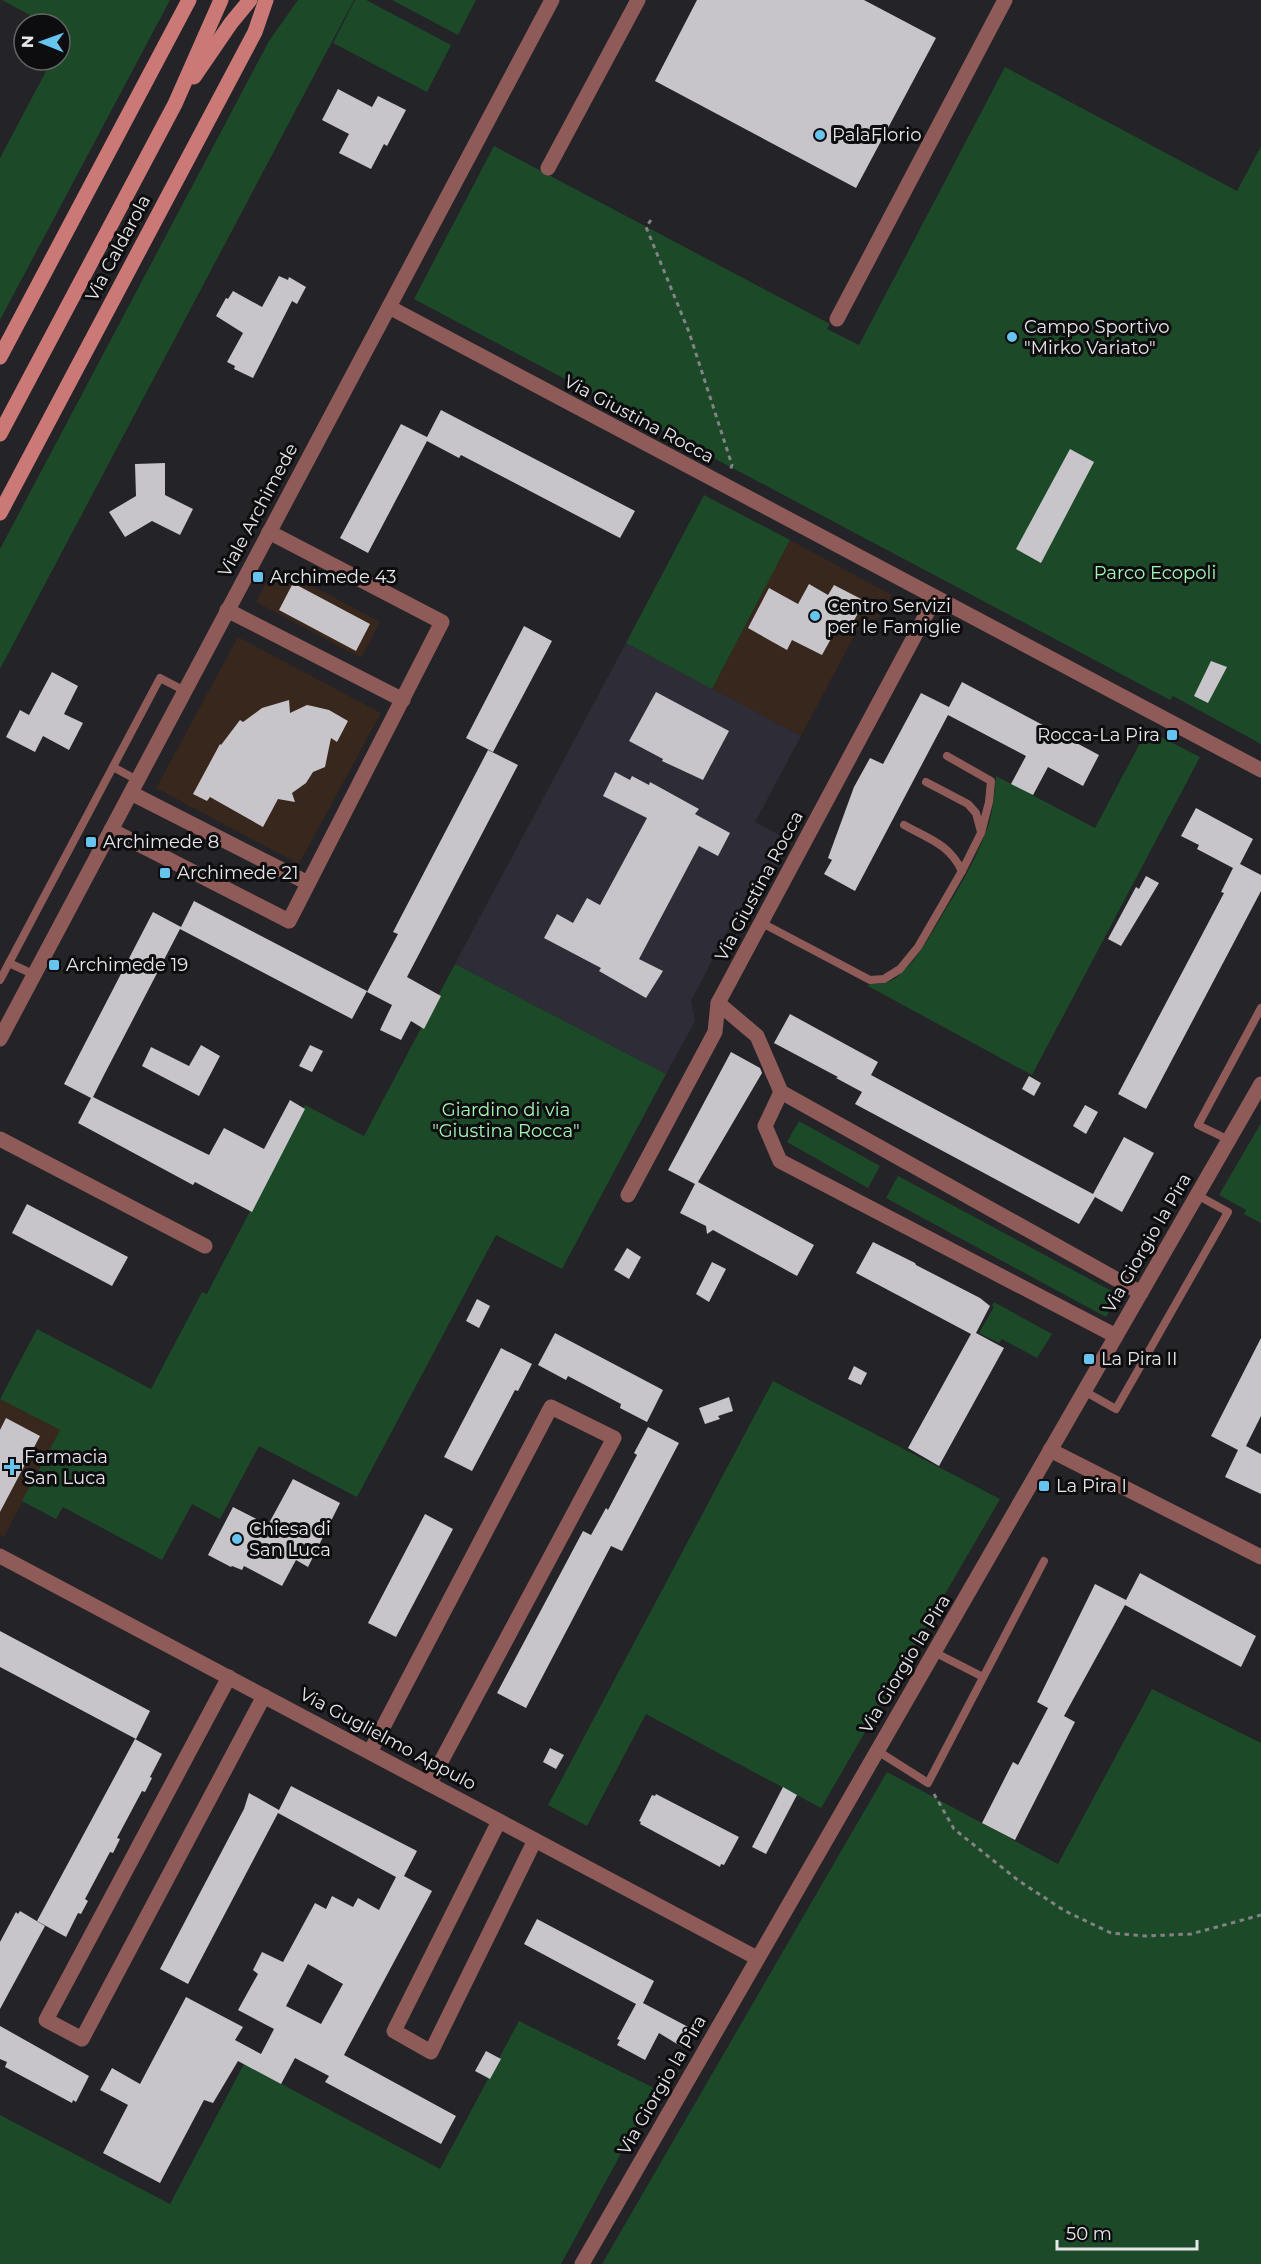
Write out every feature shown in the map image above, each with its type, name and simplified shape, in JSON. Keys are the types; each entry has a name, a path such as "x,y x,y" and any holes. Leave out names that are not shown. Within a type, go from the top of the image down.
{"street":[{"path":"0,357 189,0"},
{"name":"Via Caldarola","path":"0,434 175,104 221,0"},
{"name":"Via Caldarola","path":"175,104 231,23 250,0"},
{"name":"Via Caldarola","path":"0,513 255,32 266,0"},
{"name":"Viale Archimede","path":"1,1033 34,975 552,0"},
{"path":"548,168 638,0"},
{"path":"837,320 1005,0"},
{"name":"Via Giustina Rocca","path":"389,307 1261,770"},
{"path":"111,830 289,921 442,622 269,532"},
{"name":"Via Giustina Rocca","path":"628,1195 716,1032 718,1003 935,598"},
{"path":"227,610 402,700"},
{"path":"134,786 308,883"},
{"path":"718,1003 757,1036 781,1092 1141,1293"},
{"name":"Via Giorgio la Pira","path":"582,2264 876,1750 936,1653 1261,1084"},
{"path":"781,1092 765,1126 780,1161 1116,1336"},
{"path":"0,1139 205,1246"},
{"path":"370,1752 551,1407 614,1438 429,1784"},
{"path":"1050,1450 1261,1557"},
{"name":"Via Guglielmo Appulo","path":"0,1556 758,1958"},
{"path":"229,1677 45,2020 82,2039 264,1696"},
{"path":"499,1821 394,2031 431,2052 535,1839"}],"lane":[{"path":"0,980 159,678 185,691"},
{"path":"762,923 870,980 884,980 900,969 918,947 962,871 981,833 989,802 991,781 947,756"},
{"path":"113,767 134,786"},
{"path":"926,782 968,804 976,813 981,833"},
{"path":"904,825 945,847 955,856 962,871"},
{"path":"9,963 34,975"},
{"path":"1229,1140 1198,1125 1261,1008"},
{"path":"1084,1391 1116,1409 1228,1212 1197,1195"},
{"path":"876,1750 928,1783 1044,1561"},
{"path":"936,1653 983,1677"}],"path":[{"path":"651,220 646,227 689,332 732,465 724,486"},
{"path":"928,1783 954,1829 1019,1881 1065,1911 1111,1933 1145,1936 1191,1934 1261,1915"}],"shaded area":[{"path":"790,540 892,595 880,617 861,623 801,736 712,689"},
{"path":"275,566 380,622 361,658 256,602"},
{"path":"238,637 381,713 299,864 156,788"},
{"path":"626,643 801,736 755,822 791,841 749,920 730,926 691,1001 695,1021 666,1074 455,964"},
{"path":"0,1399 60,1430 4,1537 0,1535 0,1512 7,1499 0,1497"}],"green space":[{"path":"2,0 170,0 0,320 0,158 46,72 72,72 72,12 24,12"},
{"path":"298,0 354,0 0,669 0,549 269,41"},
{"path":"355,0 366,0 451,45 427,92 333,43"},
{"path":"392,0 476,0 458,35"},
{"name":"Parco Ecopoli","path":"1005,67 1237,191 1261,146 1261,744 1173,696 1170,700 414,299 494,146 830,324 827,329 859,345"},
{"path":"704,495 790,540 712,689 626,643"},
{"path":"1147,730 1200,757 1032,1075 868,986 870,983 882,984 896,977 922,949 981,845 988,827 996,776 1095,828"},
{"name":"Giardino di via \"Giustina Rocca\"","path":"455,964 666,1074 562,1269 496,1235 357,1497 259,1446 220,1519 192,1504 162,1560 63,1507 56,1519 22,1501 60,1430 0,1399 37,1329 151,1389 202,1292 207,1294 305,1105 364,1136"},
{"path":"799,1121 880,1166 868,1188 787,1142"},
{"path":"1261,1123 1261,1223 1244,1214 1246,1210 1219,1195"},
{"path":"898,1176 1119,1295 1106,1317 886,1198"},
{"path":"994,1302 1052,1334 1037,1358 1002,1339 999,1343 979,1333 994,1307 992,1306"},
{"path":"773,1381 1000,1499 821,1808 646,1714 587,1826 548,1805"},
{"path":"1152,1689 1261,1743 1261,2264 602,2264 887,1772 1058,1864"},
{"path":"519,2021 656,2089 561,2264 0,2264 0,2115 170,2204 244,2064 440,2169"}],"building":[{"name":"PalaFlorio","path":"697,0 864,0 936,38 856,188 655,81"},
{"path":"338,89 372,107 378,96 406,110 387,146 384,144 371,169 339,153 349,134 322,120"},
{"path":"279,276 288,280 289,277 306,287 297,304 292,301 253,378 234,369 235,366 227,362 243,333 216,316 226,298 228,299 233,291 262,307"},
{"path":"441,410 635,511 620,538 461,455 459,458 427,441 368,553 340,538 401,424 427,437"},
{"path":"1070,449 1094,462 1041,563 1016,549"},
{"path":"165,463 165,495 193,509 180,535 152,521 125,537 109,512 136,496 135,464"},
{"path":"293,583 370,624 356,651 279,610"},
{"name":"Centro Servizi per le Famiglie","path":"809,584 828,595 834,585 865,601 848,631 838,626 822,655 792,640 787,650 748,628 769,588 798,604"},
{"path":"524,626 552,641 493,752 466,738"},
{"path":"1211,661 1227,667 1208,703 1194,696"},
{"path":"52,672 78,686 64,714 83,723 69,750 43,736 35,752 6,737 20,710 29,715"},
{"path":"962,682 1099,755 1083,786 1048,767 1033,795 1011,784 1026,756 948,715 855,891 824,874 832,860 828,858 854,787 870,758 883,764 921,693 949,707"},
{"path":"656,692 729,731 703,780 662,761 663,759 629,741"},
{"path":"289,700 290,713 307,705 329,710 348,721 337,742 331,738 325,767 313,772 306,783 292,793 295,802 278,799 263,827 210,797 207,801 193,794 220,744 240,720 243,722 262,708"},
{"path":"488,750 518,765 407,977 441,996 424,1029 411,1021 401,1040 380,1030 392,1005 367,992 398,934 393,932"},
{"path":"615,772 630,780 632,776 649,785 650,782 699,809 695,814 730,833 718,856 699,846 639,959 663,971 646,998 599,971 601,968 544,938 557,914 573,923 587,898 600,905 647,818 603,796"},
{"path":"1196,808 1253,839 1240,864 1261,875 1261,891 1146,1109 1118,1094 1224,893 1221,892 1233,868 1197,849 1199,845 1181,836"},
{"path":"1146,876 1159,883 1121,946 1108,939 1136,887 1139,889"},
{"path":"194,901 367,991 352,1019 180,929 104,1075 93,1097 209,1155 224,1128 264,1149 290,1100 305,1109 252,1212 195,1182 193,1185 78,1123 91,1098 64,1084 153,912 181,927"},
{"path":"790,1014 878,1062 871,1075 1093,1194 1124,1137 1154,1153 1122,1212 1095,1197 1079,1224 855,1104 862,1092 774,1043"},
{"path":"201,1045 220,1056 199,1096 142,1066 151,1047 189,1066"},
{"path":"310,1045 323,1051 312,1072 299,1066"},
{"path":"731,1052 760,1068 762,1073 698,1182 814,1245 797,1276 713,1230 707,1234 706,1226 680,1213 695,1184 668,1170"},
{"path":"1029,1076 1041,1083 1034,1096 1022,1089"},
{"path":"1085,1105 1098,1112 1086,1134 1073,1126"},
{"path":"27,1204 128,1257 112,1286 12,1233"},
{"path":"873,1242 980,1298 990,1306 976,1333 1004,1348 939,1466 908,1448 971,1334 856,1273"},
{"path":"627,1248 641,1257 629,1279 614,1270"},
{"path":"712,1262 726,1269 709,1302 696,1294"},
{"path":"477,1299 490,1306 479,1328 466,1321"},
{"path":"555,1333 663,1390 647,1422 620,1408 621,1404 568,1376 566,1380 538,1365"},
{"path":"1261,1338 1261,1416 1246,1446 1261,1454 1261,1494 1225,1477 1238,1450 1211,1436"},
{"path":"501,1348 532,1364 518,1391 515,1390 472,1471 444,1457"},
{"path":"854,1366 867,1373 861,1385 848,1379"},
{"path":"729,1397 733,1411 705,1424 699,1408"},
{"name":"Farmacia San Luca","path":"6,1418 40,1436 0,1512 0,1430"},
{"path":"648,1427 679,1443 622,1551 611,1546 526,1708 497,1693 583,1531 591,1535 606,1508 608,1510 637,1455 634,1453"},
{"path":"293,1479 340,1503 308,1567 296,1560 282,1586 244,1566 242,1570 231,1567 208,1555 233,1507 268,1525"},
{"path":"425,1514 453,1529 396,1637 368,1623"},
{"path":"1140,1573 1256,1636 1241,1667 1125,1605 1064,1716 1075,1722 1015,1840 982,1823 1013,1762 1018,1765 1048,1708 1037,1702 1095,1584 1126,1600"},
{"path":"0,1631 150,1711 136,1739 0,1667"},
{"path":"135,1739 162,1754 145,1792 142,1791 117,1838 120,1839 113,1853 110,1852 85,1899 88,1901 81,1914 78,1913 66,1937 37,1921"},
{"path":"550,1748 564,1755 556,1769 543,1762"},
{"path":"291,1786 417,1851 404,1876 432,1891 344,2055 456,2116 441,2144 325,2082 329,2076 295,2058 281,2084 238,2061 213,2103 204,2100 160,2183 103,2153 128,2105 100,2090 112,2068 140,2084 186,1997 243,2027 235,2040 261,2054 274,2029 238,2010 258,1974 253,1970 262,1952 283,1962 315,1903 326,1909 332,1896 353,1907 358,1898 379,1910 396,1877 278,1813 188,1984 160,1969 244,1809 249,1793 279,1810","holes":["308,1964 343,1984 321,2024 286,2006"]},
{"path":"783,1787 797,1795 766,1854 752,1847"},
{"path":"656,1794 739,1837 724,1865 721,1864 720,1867 640,1824 639,1821 652,1795"},
{"path":"20,1911 45,1926 0,2009 0,1942 16,1912 18,1914"},
{"path":"537,1919 654,1981 643,2003 692,2029 682,2047 659,2033 645,2060 617,2045 620,2040 617,2039 636,2004 524,1944"},
{"path":"0,2026 89,2076 76,2102 73,2100 72,2103 5,2067 7,2062 0,2059"},
{"path":"486,2051 501,2059 490,2079 475,2071"}],"place":[{"name":"PalaFlorio","path":"820,135"},
{"name":"Campo Sportivo \"Mirko Variato\"","path":"1012,337"},
{"name":"Archimede 43","path":"258,577"},
{"name":"Centro Servizi per le Famiglie","path":"815,616"},
{"name":"Rocca-La Pira","path":"1172,735"},
{"name":"Archimede 8","path":"91,842"},
{"name":"Archimede 21","path":"165,873"},
{"name":"Archimede 19","path":"54,965"},
{"name":"La Pira II","path":"1089,1359"},
{"name":"Farmacia San Luca","path":"12,1467"},
{"name":"La Pira I","path":"1044,1486"},
{"name":"Chiesa di San Luca","path":"237,1539"}]}
